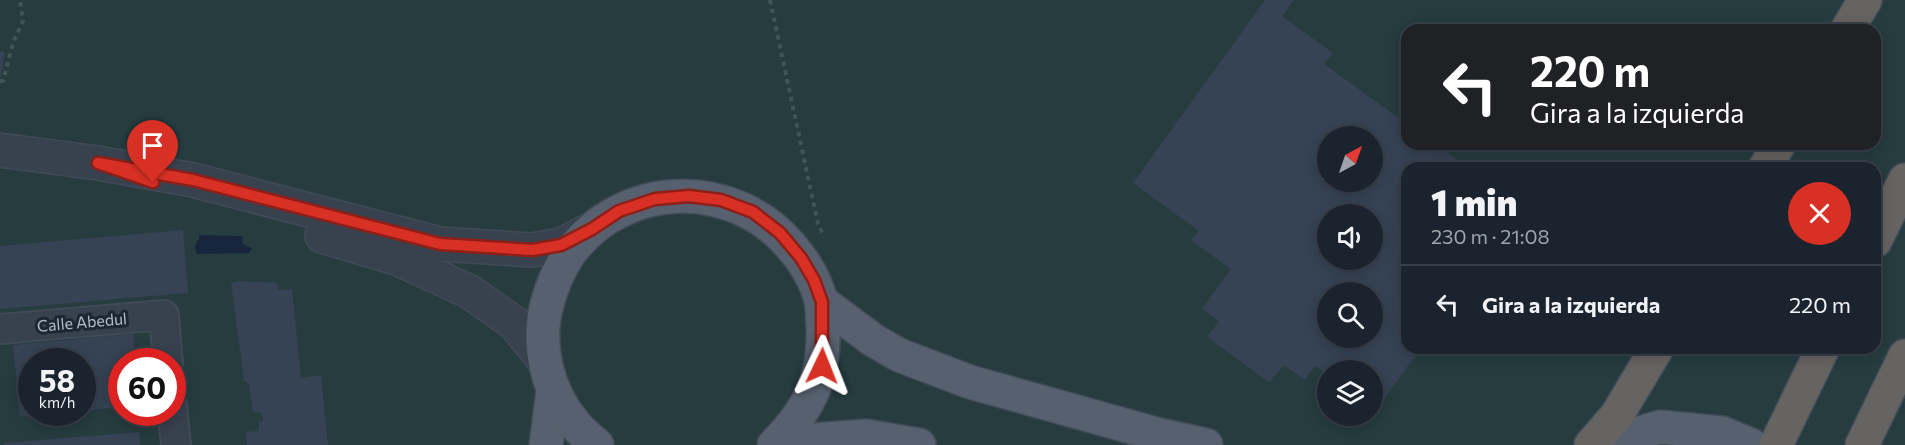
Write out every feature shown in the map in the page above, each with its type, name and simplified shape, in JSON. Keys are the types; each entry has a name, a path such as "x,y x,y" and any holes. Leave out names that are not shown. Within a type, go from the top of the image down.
{"highway":[{"path":"1851,24 1865,0"},
{"path":"1881,230 1905,180"},
{"path":"1591,445 1617,415 1653,354"},
{"path":"1776,445 1820,354"},
{"path":"1862,445 1905,356"}],"main road":[{"path":"597,445 574,423 553,392 544,360 545,312 553,283 569,254 592,229 619,211 655,199 689,196 721,200 753,212 780,233 801,258 814,280 822,302 822,366 813,392 791,428 774,445"},
{"path":"822,302 847,323 890,350 970,382 1156,434 1206,445"},
{"path":"546,445 553,392"},
{"path":"1599,445 1660,427 1722,433 1751,445"},
{"path":"792,445 813,440 866,436 919,445"}],"street":[{"path":"0,150 98,163 193,180 440,244 532,250 561,245 592,229"},
{"path":"98,163 189,195 396,258 470,292 514,323 544,360"},
{"name":"Calle Abedul","path":"0,329 164,315 167,348"},
{"path":"174,426 176,445"}],"path":[{"path":"0,81 3,81 13,44 23,21 20,0"},
{"path":"770,0 818,224 828,244"}],"green space":[{"path":"0,0 1905,0 1905,445 0,445"}],"water":[{"path":"199,235 242,236 243,244 252,248 249,253 197,254 195,246"}],"building":[{"path":"1265,0 1294,0 1282,16 1333,53 1324,64 1401,120 1401,150 1443,150 1460,162 1401,162 1401,354 1417,354 1383,400 1383,360 1317,360 1317,367 1315,366 1305,380 1284,365 1270,383 1207,337 1219,321 1202,309 1231,269 1191,240 1199,231 1133,183"},
{"path":"0,51 5,52 1,77 0,77"},
{"path":"183,230 188,293 0,309 0,246"},
{"path":"239,281 277,283 278,290 292,289 301,378 321,375 328,445 247,445 246,432 259,431 259,421 263,422 262,413 253,412 249,384 244,380 231,283"},
{"path":"133,334 134,348 108,348 108,408 96,410 96,348 18,348 18,396 13,345"},
{"path":"139,432 140,445 4,445 3,443"}],"route":[{"path":"153,182 98,163 193,180 440,244 532,250 561,245 592,229 619,211 655,199 689,196 721,200 753,212 780,233 801,258 814,280 822,302 822,366"}]}
